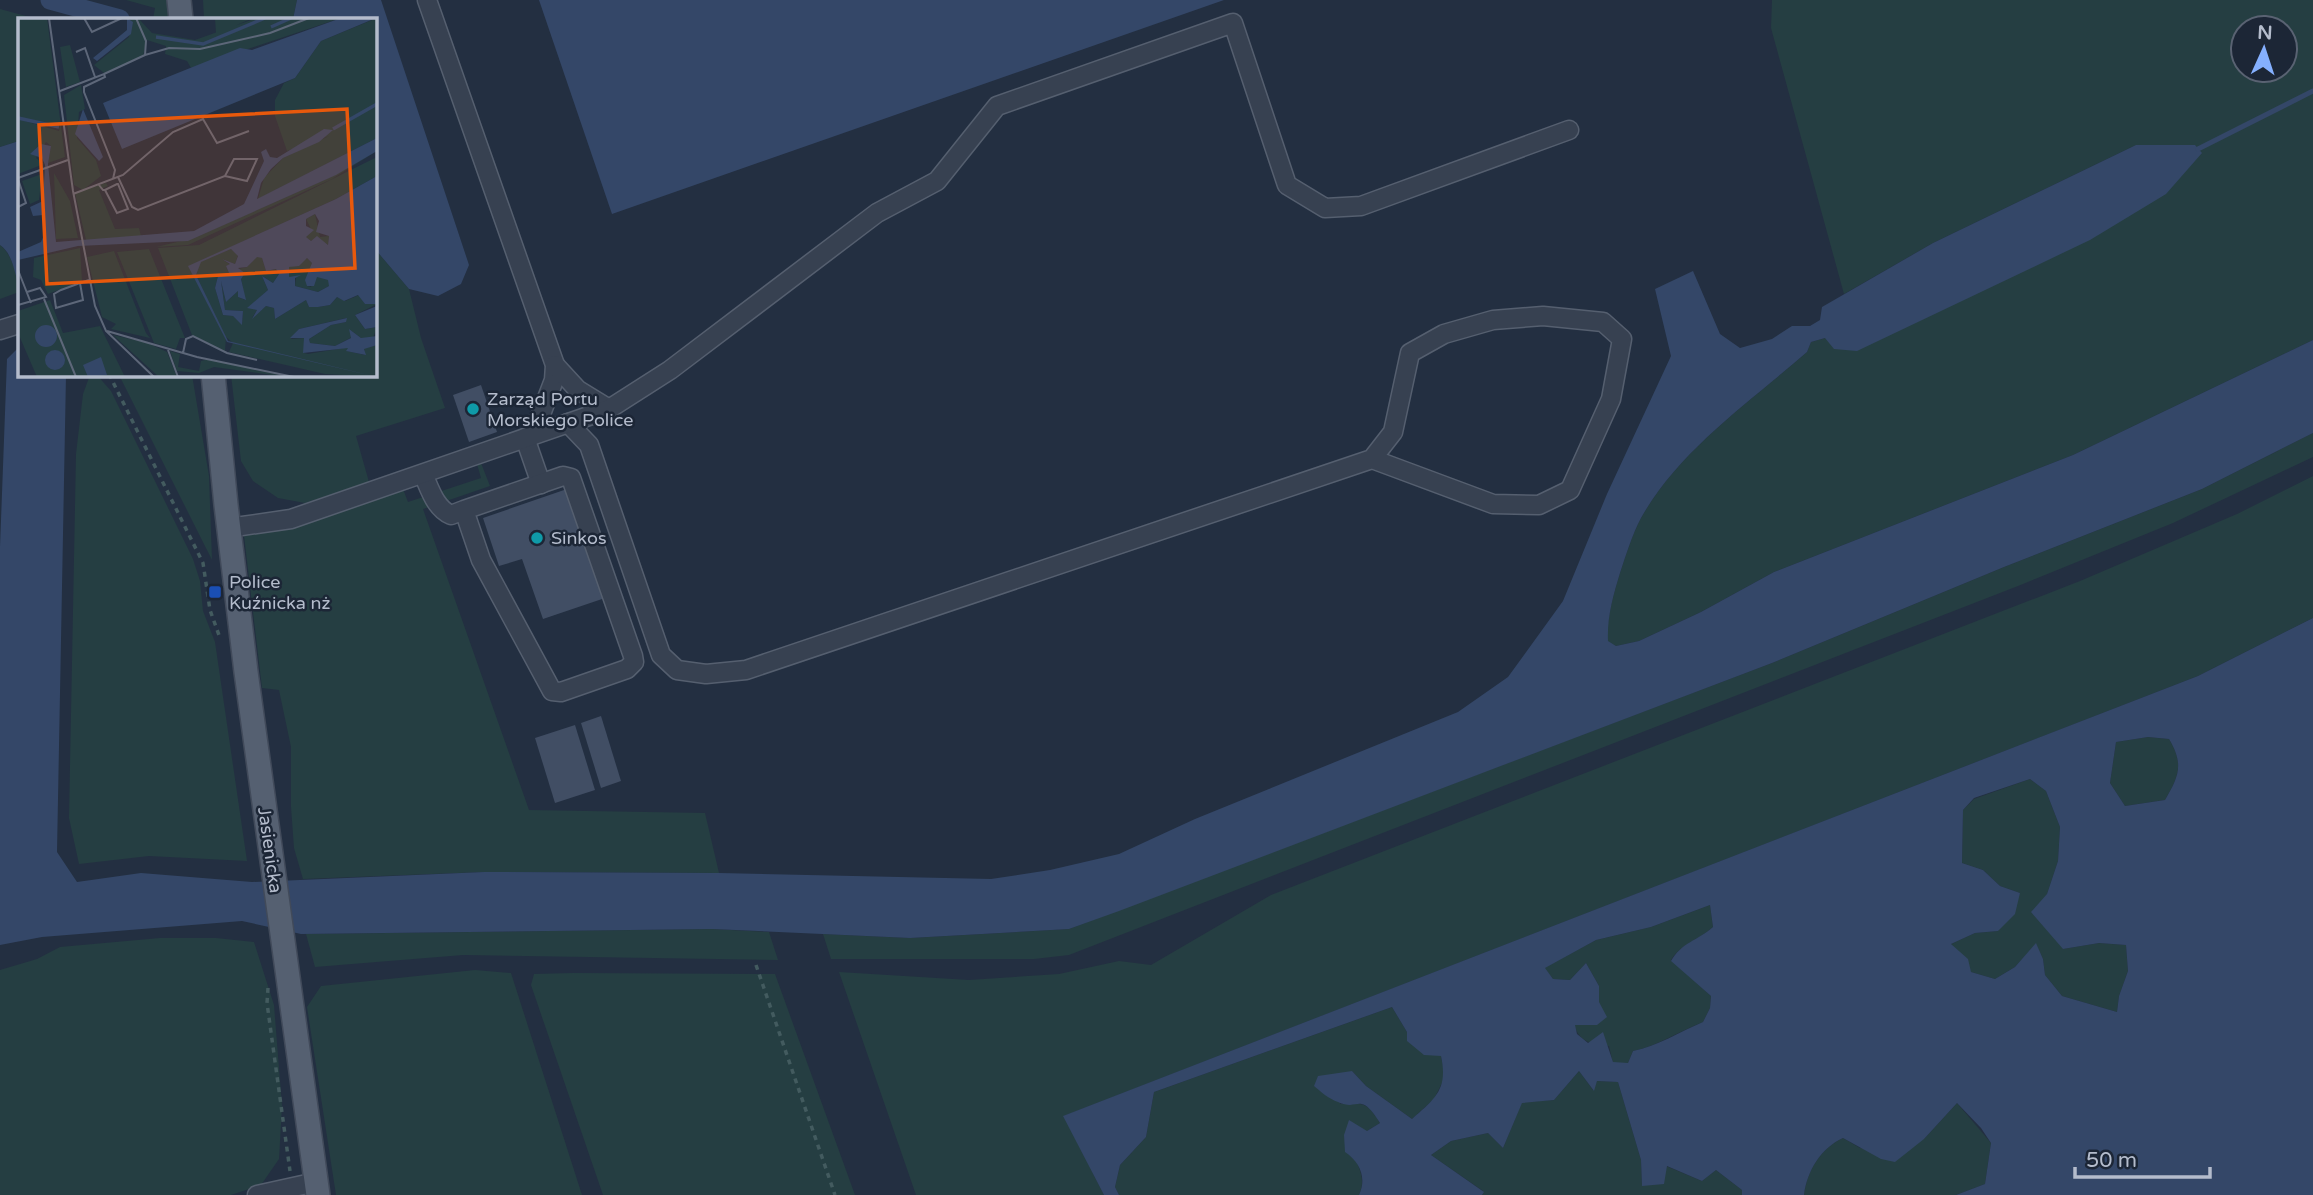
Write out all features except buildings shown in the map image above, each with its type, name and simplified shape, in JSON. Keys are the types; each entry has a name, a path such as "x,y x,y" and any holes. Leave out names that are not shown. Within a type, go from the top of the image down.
{"main road":[{"path":"180,0 181,18"},
{"name":"Jasienicka","path":"199,376 212,450 226,505"},
{"name":"Jasienicka","path":"214,376 228,528 317,1188"}],"lane":[{"path":"427,0 555,365 554,380 529,437 541,484"},
{"path":"228,528 290,519 609,410 670,370 877,213 937,181 997,106 1233,23 1287,186 1325,208 1362,206 1569,130"},
{"path":"568,423 589,445 661,655 677,670 706,674 746,670 1372,459 1393,432 1410,353 1444,334 1493,320 1543,316 1603,322 1622,339 1611,399 1570,490 1538,505 1493,503 1372,459"},
{"path":"555,365 578,390 609,410"},
{"path":"423,474 436,503 451,515 464,510 563,476 568,476 634,662 627,669 561,692 552,691 481,560 464,510"},
{"path":"257,1195 293,1187 317,1188"}],"path":[{"path":"109,376 202,563 210,610"},
{"path":"756,965 835,1195"},
{"path":"269,975 267,1003 293,1187"}],"green space":[{"path":"126,0 168,0 169,18 153,18 155,8"},
{"path":"203,0 297,0 293,18 204,18"},
{"path":"1772,0 2313,0 2313,340 2073,455 1774,572 1701,612 1639,641 1616,646 1607,641 1609,615 1617,582 1641,518 1675,470 1717,428 1807,352 1811,342 1825,338 2136,145 1933,243 1844,294 1771,28"},
{"path":"0,9 33,18 18,18 18,141 0,147"},
{"path":"0,245 14,267 18,292 0,299"},
{"path":"376,250 409,289 421,338 445,408 356,436 369,482 305,503 278,498 253,481 241,461 231,376 376,376"},
{"path":"90,376 98,376 111,391 193,559 200,581 203,611 215,642 247,861 149,856 79,864 69,818 76,454 83,394"},
{"path":"120,376 192,376 209,476 212,560"},
{"path":"2313,433 2313,457 2173,523 2018,586 1069,955 1034,959 831,959 823,934 910,938 1069,929 1772,663 2202,489"},
{"path":"481,463 490,486 423,509 529,810 705,813 719,873 484,872 303,879 294,848 291,747 279,690 262,688 243,527 400,481 408,502 481,478 477,464"},
{"path":"2313,476 2313,618 2198,676 1064,1116 1104,1195 916,1195 839,972 969,980 1059,974 1119,961 1151,965 1271,895 2080,581 2237,514"},
{"path":"2148,737 2169,739 2174,748 2178,770 2174,784 2165,800 2125,806 2110,783 2116,742"},
{"path":"2030,779 2046,791 2060,827 2058,861 2047,894 2063,949 2099,943 2126,945 2128,971 2119,996 2117,1012 2062,996 2045,975 2043,959 2036,944 2015,967 1995,979 1971,972 1951,944 1975,933 1998,931 2020,893 2000,886 1983,870 1962,863 1963,810 1974,799"},
{"path":"1710,905 1713,927 1680,950 1671,960 1711,996 1710,1008 1703,1022 1651,1046 1633,1051 1628,1063 1613,1063 1609,1046 1583,1039 1574,1025 1597,1025 1599,986 1586,963 1570,980 1553,979 1544,968 1596,940 1651,927"},
{"path":"712,929 769,932 778,960 463,955 315,967 306,934"},
{"path":"160,938 216,938 254,942 274,1005 282,1106 279,1159 261,1185 231,1195 0,1195 0,970 37,959 60,947"},
{"path":"475,970 511,973 582,1195 336,1195 307,1007 321,986"},
{"path":"534,974 775,974 855,1195 603,1195 531,985"},
{"path":"1392,1007 1407,1032 1441,1056 1445,1077 1434,1099 1412,1119 1366,1086 1352,1071 1340,1104 1364,1105 1380,1123 1367,1131 1356,1160 1362,1181 1359,1195 1119,1195 1115,1187 1120,1165 1146,1137 1154,1092"},
{"path":"1579,1071 1593,1090 1597,1081 1618,1082 1641,1160 1642,1186 1666,1166 1702,1181 1716,1170 1742,1190 1742,1195 1482,1195 1483,1191 1431,1155 1451,1141 1488,1133 1503,1148 1522,1102 1554,1100"},
{"path":"1957,1103 1991,1143 1985,1184 1956,1195 1804,1195 1808,1177 1816,1161 1835,1142 1843,1138 1860,1148 1924,1139"}],"water":[{"path":"297,0 381,0 469,265 461,284 438,296 409,289 376,250 376,18 293,18"},
{"path":"539,0 1224,0 612,214"},
{"path":"18,141 18,283 10,258 0,245 0,147"},
{"path":"2136,145 2195,145 2202,153 2166,194 2090,240 1857,351 1834,349 1825,338 1811,342 1807,352 1695,449 1657,493 1641,518 1629,545 1615,590 1608,641 1616,646 1639,641 1701,612 1774,572 2073,455 2313,340 2313,433 2202,489 1772,663 1069,929 910,938 712,929 301,934 242,921 42,937 0,945 0,547 7,359 18,348 18,376 66,376 57,852 77,882 141,873 252,882 484,872 719,873 991,879 1050,870 1119,854 1195,819 1458,712 1508,677 1563,601 1607,494 1671,356 1655,289 1693,271 1720,334 1740,348 1772,339 1792,326 1810,326 1820,320 1822,307 1933,243"},
{"path":"2313,618 2313,1195 1956,1195 1985,1184 1991,1143 1957,1103 1924,1139 1895,1162 1881,1159 1843,1138 1835,1142 1816,1161 1808,1177 1804,1195 1742,1195 1742,1190 1716,1170 1702,1181 1667,1166 1664,1184 1642,1186 1641,1160 1618,1082 1597,1081 1594,1091 1579,1071 1554,1100 1522,1103 1503,1148 1488,1133 1451,1141 1431,1155 1484,1192 1482,1195 1359,1195 1361,1171 1345,1152 1344,1135 1349,1120 1367,1131 1380,1123 1363,1104 1338,1102 1314,1086 1318,1076 1352,1071 1366,1086 1412,1119 1434,1099 1443,1077 1441,1056 1424,1055 1407,1041 1407,1032 1392,1007 1154,1092 1146,1137 1120,1165 1115,1187 1119,1195 1104,1195 1063,1116 2198,676","holes":["2148,737 2169,739 2174,748 2178,763 2174,784 2165,800 2125,806 2110,783 2116,742","2030,779 2046,791 2060,827 2058,861 2047,894 2031,912 2063,949 2099,943 2126,945 2128,971 2119,996 2117,1012 2062,996 2045,975 2043,959 2036,943 2015,967 1995,979 1971,972 1968,959 1951,944 1975,933 1998,931 2015,914 2020,893 2000,886 1983,870 1962,863 1963,810 1974,798","1710,905 1713,927 1685,946 1671,961 1711,996 1710,1008 1703,1022 1633,1051 1628,1063 1613,1062 1603,1032 1588,1043 1577,1034 1575,1025 1597,1025 1607,1017 1599,1002 1599,986 1586,963 1570,980 1553,979 1545,968 1596,940 1651,927"]}],"waterway":[{"path":"50,0 116,18"},
{"path":"2198,149 2313,91"}],"place":[{"name":"Zarząd Portu Morskiego Police","path":"473,409"},
{"name":"Sinkos","path":"537,538"},
{"name":"Police Kuźnicka nż","path":"215,592"}]}
